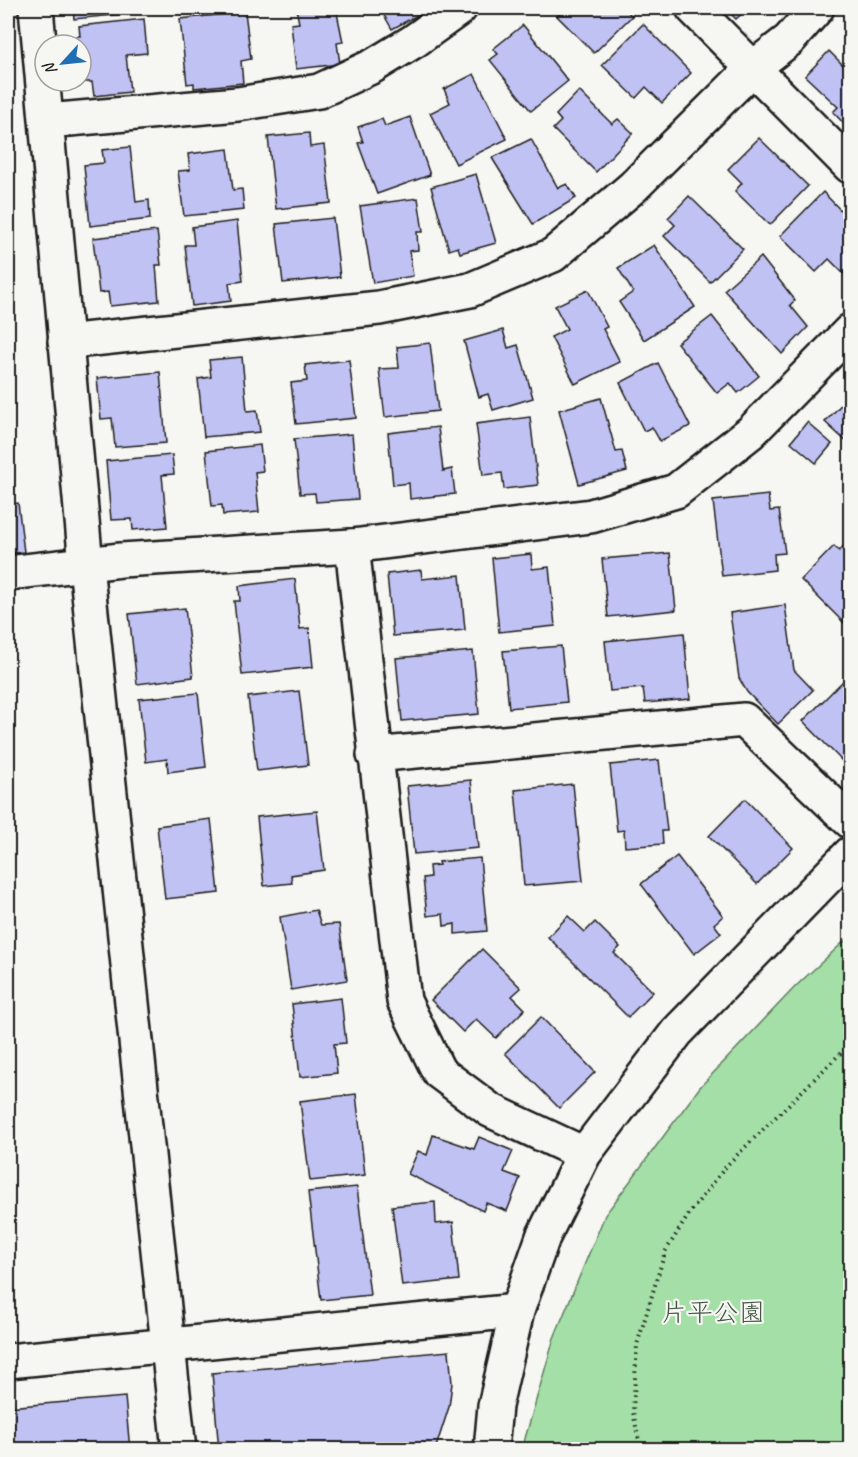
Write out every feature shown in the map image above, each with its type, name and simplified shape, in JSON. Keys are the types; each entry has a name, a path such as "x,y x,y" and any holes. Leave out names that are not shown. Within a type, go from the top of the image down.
{"street":[{"path":"36,8 86,565 179,1449"},
{"path":"47,121 238,104 319,91 373,66 414,41 460,8"},
{"path":"693,8 850,166"},
{"path":"65,342 379,308 470,290 553,255 633,187 753,68 789,40 817,8"},
{"path":"8,573 121,560 351,546 591,516 676,490 752,432 850,331"},
{"path":"351,546 404,1001 439,1072 490,1110 584,1154"},
{"path":"375,755 744,720 850,821"},
{"path":"491,1449 495,1407 517,1311 543,1237 584,1154 677,1032 850,855"},
{"path":"8,1361 517,1311"}],"path":[{"path":"641,1449 633,1412 638,1345 665,1252 690,1211 728,1164 850,1044"}],"green space":[{"name":"片平公園","path":"850,936 850,1449 522,1449 554,1338 605,1215 700,1087 796,986"}],"building":[{"path":"73,8 143,8 144,12 74,19"},
{"path":"296,8 336,8 343,42 337,43 340,64 296,69 291,24 299,23"},
{"path":"380,8 425,8 427,10 392,29"},
{"path":"566,8 624,8 632,16 594,53 557,16"},
{"path":"725,8 748,8 736,19"},
{"path":"245,12 251,59 241,61 243,83 194,88 194,83 187,84 180,19"},
{"path":"144,19 147,53 126,55 130,92 94,96 93,33 80,33 79,26"},
{"path":"643,24 691,73 662,103 646,87 636,98 602,65"},
{"path":"523,25 568,81 531,111 490,60 498,54 493,49"},
{"path":"829,51 847,69 850,66 850,130 833,112 838,107 805,76"},
{"path":"474,74 507,139 456,164 430,113 450,103 444,89"},
{"path":"579,91 612,124 618,119 633,133 596,172 553,129 561,121 556,115"},
{"path":"410,117 430,175 377,194 358,143 363,142 358,127 382,119 385,126"},
{"path":"309,133 310,147 324,145 331,203 276,209 268,137"},
{"path":"759,138 808,186 770,225 735,191 742,183 728,169"},
{"path":"531,139 558,188 567,184 576,198 533,224 492,158"},
{"path":"130,147 136,202 149,200 150,219 90,226 84,165 104,163 102,150"},
{"path":"228,149 233,190 242,189 244,210 184,216 178,171 190,170 188,154"},
{"path":"476,174 496,243 460,253 458,247 449,250 431,187"},
{"path":"823,192 850,220 850,273 847,277 829,259 816,272 780,236"},
{"path":"689,196 743,249 710,282 664,236 675,225 668,218"},
{"path":"418,198 423,232 417,232 418,250 409,251 413,276 373,283 360,206"},
{"path":"333,218 340,277 283,283 276,224"},
{"path":"237,221 243,281 229,283 231,301 192,306 185,245 194,245 192,227"},
{"path":"157,231 161,265 156,265 159,301 110,306 108,292 99,293 93,238"},
{"path":"654,245 695,307 644,340 619,302 633,292 618,268"},
{"path":"761,257 795,300 790,305 808,327 782,354 724,290"},
{"path":"588,290 607,327 603,329 620,362 575,384 551,337 567,329 555,306"},
{"path":"712,316 759,376 738,393 730,383 717,393 677,343"},
{"path":"503,330 508,348 518,345 533,398 493,410 488,394 479,397 464,341"},
{"path":"430,343 438,411 385,417 379,369 399,368 397,347"},
{"path":"242,357 247,411 257,410 260,432 204,437 198,379 211,377 209,360"},
{"path":"349,360 356,418 296,424 291,383 307,381 305,365"},
{"path":"658,363 690,426 660,441 652,427 644,431 620,383"},
{"path":"160,372 166,443 115,447 112,418 101,419 97,378"},
{"path":"850,395 850,445 825,422"},
{"path":"601,398 616,452 622,451 627,471 579,484 559,410"},
{"path":"530,417 538,485 504,489 502,473 483,475 476,424"},
{"path":"807,422 832,444 816,463 791,442"},
{"path":"438,427 443,471 452,469 455,494 410,499 409,483 393,485 388,433"},
{"path":"352,434 358,499 316,502 315,493 300,494 294,439"},
{"path":"260,445 263,471 255,472 259,512 223,515 222,505 212,506 206,451"},
{"path":"172,455 174,474 162,475 167,527 133,530 132,519 111,520 106,461"},
{"path":"8,479 10,504 18,503 24,552 8,553"},
{"path":"768,495 770,511 779,510 785,553 774,554 775,570 722,576 713,501"},
{"path":"850,539 850,629 801,580 834,546 839,551"},
{"path":"670,553 676,610 608,617 602,559"},
{"path":"531,554 532,569 549,567 555,626 499,632 492,558"},
{"path":"421,570 422,579 460,575 465,630 393,636 387,574"},
{"path":"295,579 300,629 309,628 313,667 242,675 234,601 240,601 239,586"},
{"path":"785,605 794,670 813,690 778,724 747,692 739,678 730,613"},
{"path":"185,608 193,677 137,684 129,614"},
{"path":"684,633 690,699 645,703 643,688 610,691 605,641"},
{"path":"561,646 567,702 509,708 503,651"},
{"path":"473,651 479,714 402,721 396,658"},
{"path":"850,674 850,754 843,762 803,721"},
{"path":"299,691 308,765 257,771 248,697"},
{"path":"198,693 206,767 168,772 167,759 146,762 139,699"},
{"path":"659,760 667,831 662,831 663,844 625,847 624,830 617,831 610,765"},
{"path":"471,780 478,848 414,854 407,786"},
{"path":"573,784 583,881 524,886 515,790"},
{"path":"745,799 793,848 757,884 709,836"},
{"path":"317,811 324,870 291,875 292,883 264,886 257,817"},
{"path":"211,819 219,893 165,899 157,826"},
{"path":"677,856 723,916 714,924 721,933 694,954 641,884"},
{"path":"480,858 487,931 455,934 455,924 444,926 443,914 427,916 423,878 430,877 429,866 439,865 438,862"},
{"path":"316,910 321,925 339,924 347,980 291,990 280,917"},
{"path":"568,916 585,932 595,922 620,947 614,953 653,992 628,1017 548,937"},
{"path":"482,949 521,988 512,996 525,1009 496,1038 476,1019 463,1032 431,1000"},
{"path":"341,998 346,1043 334,1044 337,1073 300,1077 292,1004"},
{"path":"541,1017 595,1072 559,1108 505,1053"},
{"path":"356,1094 365,1175 310,1181 300,1101"},
{"path":"433,1135 474,1149 479,1137 513,1151 504,1172 520,1178 507,1211 486,1203 483,1211 408,1174 418,1151 427,1155"},
{"path":"357,1187 370,1295 321,1300 308,1192"},
{"path":"435,1202 436,1224 453,1222 459,1280 402,1286 392,1206"},
{"path":"449,1351 452,1383 449,1407 435,1450 219,1450 212,1373"},
{"path":"125,1397 130,1450 8,1450 8,1407"}]}
